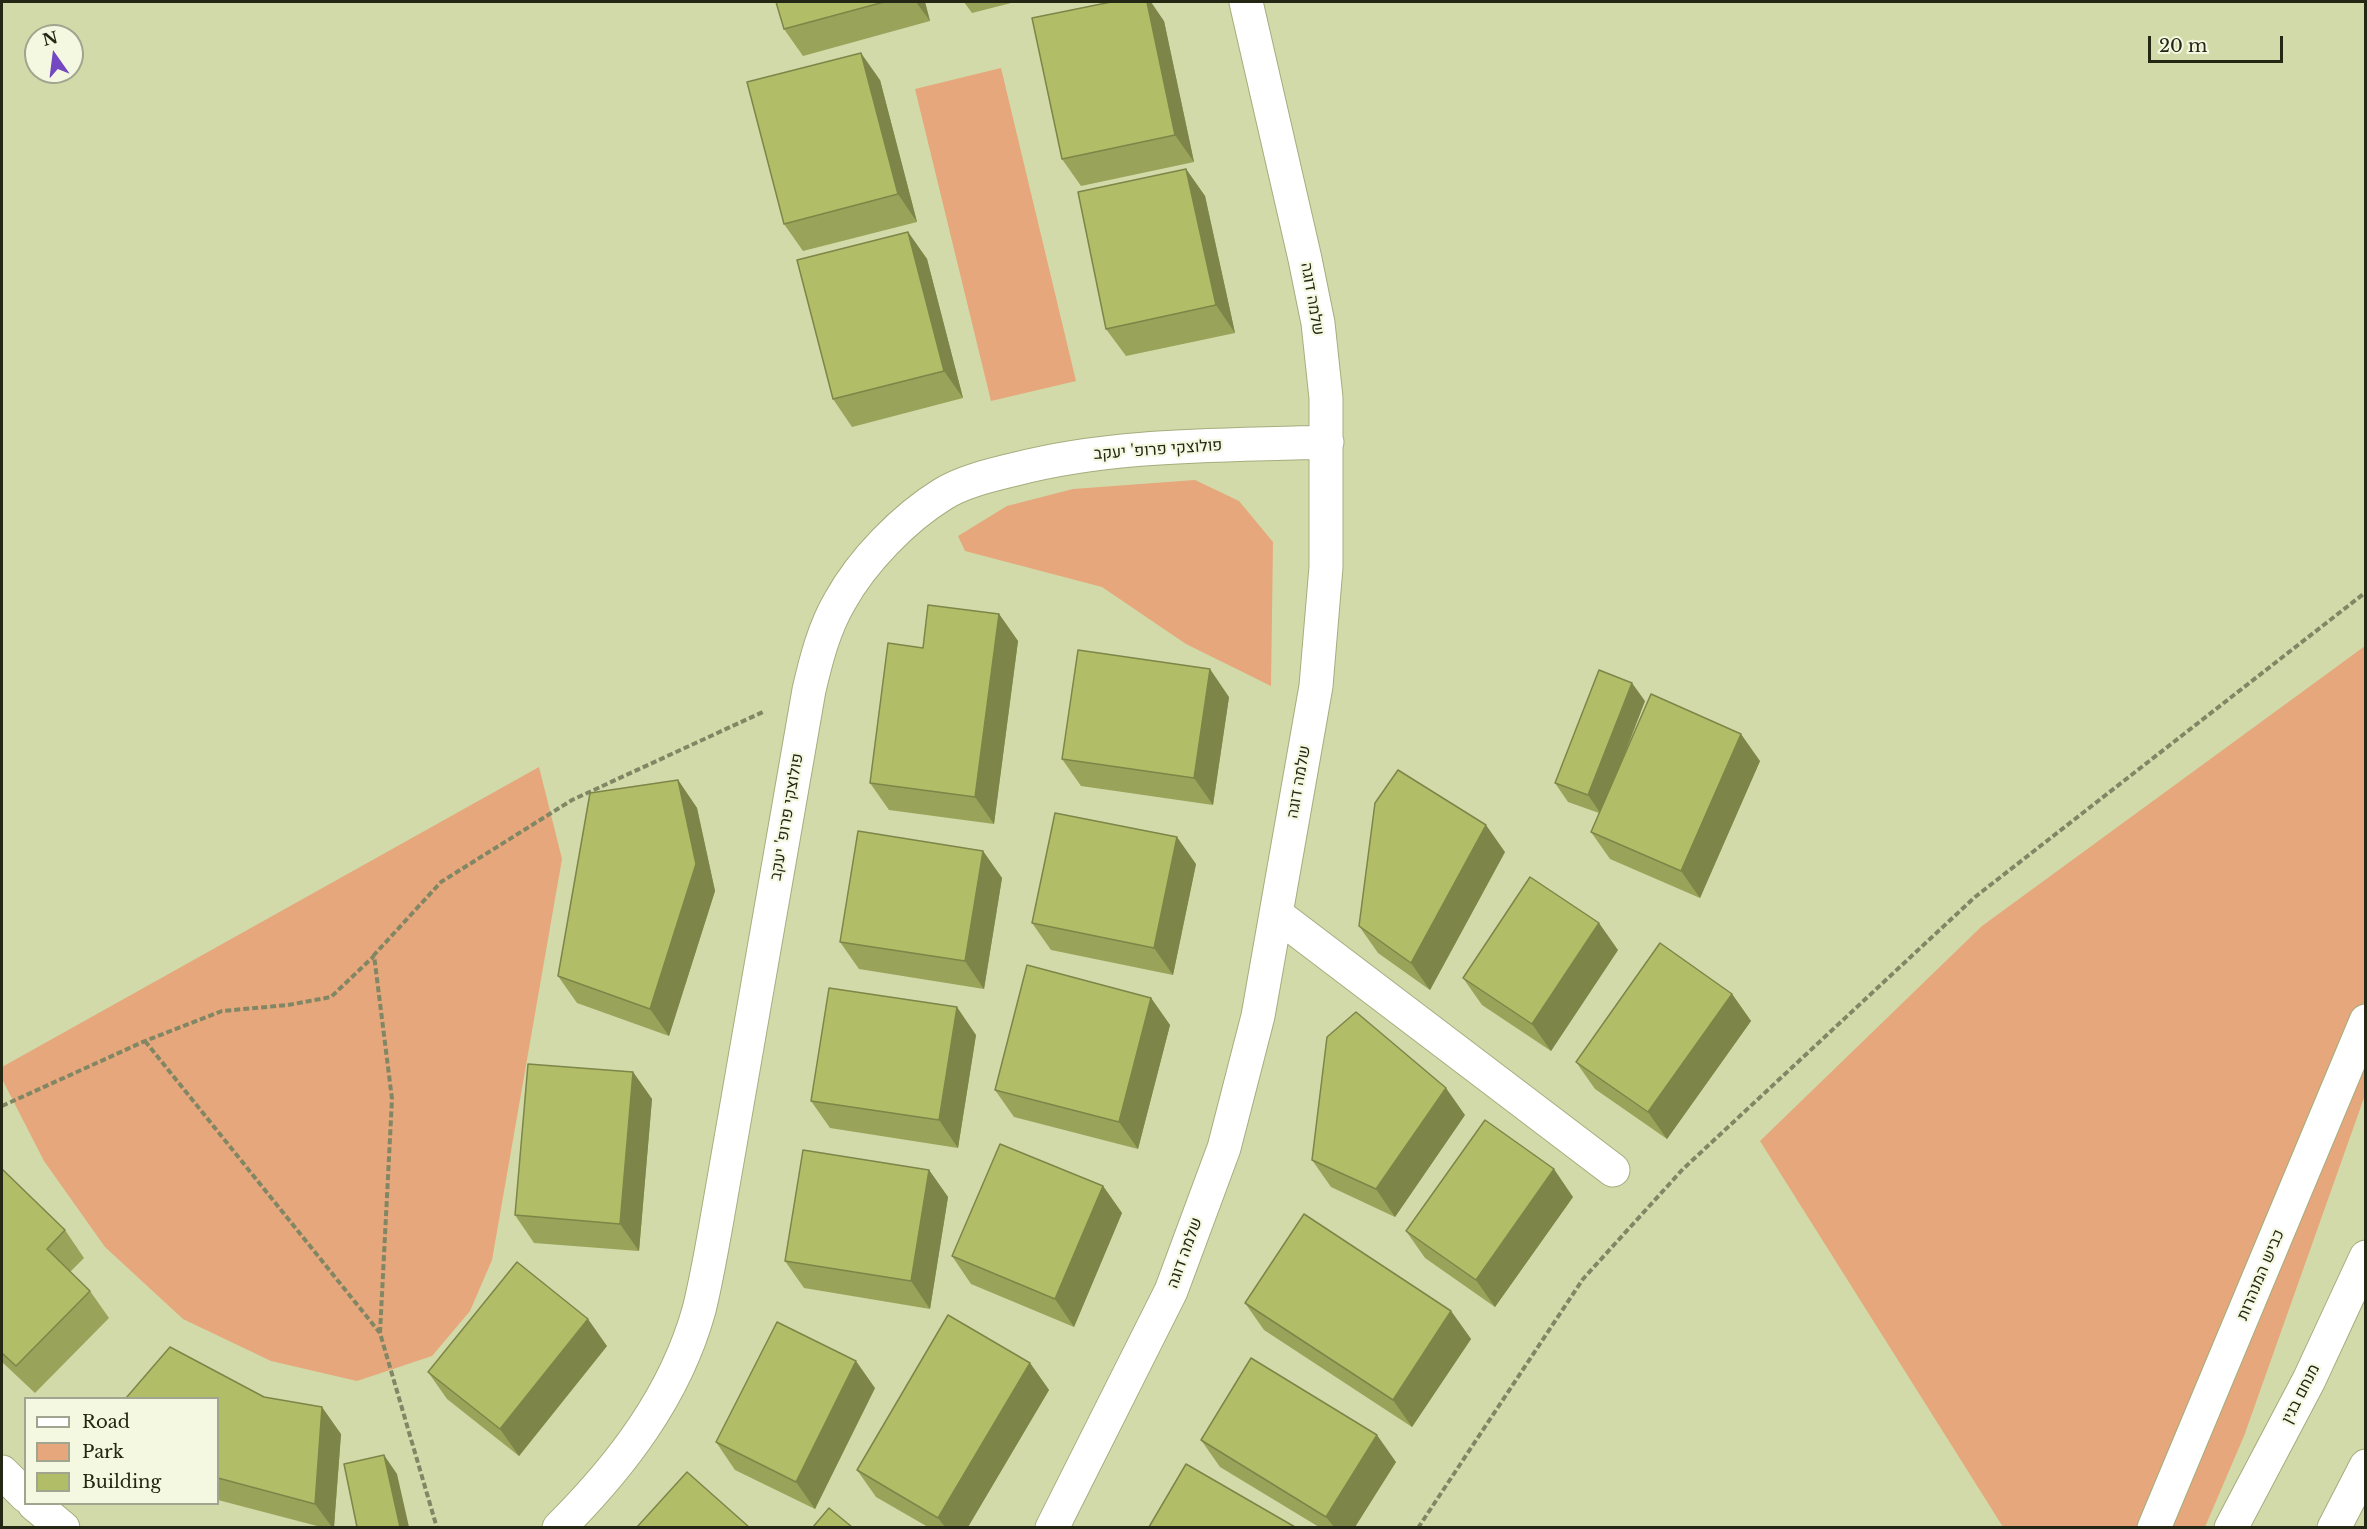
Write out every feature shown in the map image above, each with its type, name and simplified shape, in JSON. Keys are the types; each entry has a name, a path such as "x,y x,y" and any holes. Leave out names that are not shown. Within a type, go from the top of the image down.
{"main road":[{"name":"שלמה דוגה","path":"1052,1527 1171,1291 1224,1148 1258,1016 1316,686 1326,567 1326,398 1318,323 1246,2"},
{"name":"פולוצקי פרופ' יעקב","path":"559,1527 596,1490 629,1451 659,1404 683,1356 699,1310 716,1225 809,690 824,636 840,600 874,553 908,520 944,494 999,473 1052,460 1120,450 1327,442"},
{"path":"1276,914 1613,1170"},
{"name":"כביש המנהרות","path":"2154,1527 2366,1021"},
{"name":"מנחם בגין","path":"2231,1527 2309,1380 2366,1257"},
{"path":"2334,1527 2366,1466"},
{"path":"2,1472 24,1494"},
{"path":"36,1505 63,1527"}],"path":[{"path":"1418,1527 1583,1279 1683,1169 1975,897 2366,592"},
{"path":"2,1106 145,1041 222,1011 288,1005 331,997 374,955 441,882 572,800 809,690"},
{"path":"374,955 392,1098 380,1333 437,1527"},
{"path":"145,1041 380,1333"}],"green space":[{"path":"1001,68 1076,381 991,401 915,89"},
{"path":"1195,480 1239,501 1273,542 1271,686 1186,644 1102,587 965,551 958,536 1007,506 1073,489"},
{"path":"2365,646 2365,1095 2244,1436 2205,1527 2003,1527 1760,1141 1982,926"},
{"path":"539,767 562,859 492,1260 470,1311 432,1356 357,1381 271,1361 183,1319 105,1247 44,1161 2,1079 2,1067"}],"building":[{"path":"776,2 884,2 784,29"},
{"path":"1111,2 1147,2 1175,135 1062,159 1032,18"},
{"path":"861,53 898,194 784,224 747,82"},
{"path":"1186,169 1216,305 1106,329 1078,192"},
{"path":"908,232 944,371 833,399 797,260"},
{"path":"928,605 999,614 975,797 870,783 888,643 923,648"},
{"path":"1078,650 1210,669 1194,778 1062,759"},
{"path":"1599,670 1632,683 1588,795 1555,783"},
{"path":"1651,694 1741,734 1681,871 1591,832"},
{"path":"1398,770 1486,825 1411,963 1359,926 1375,803"},
{"path":"678,780 696,864 650,1009 558,976 590,793"},
{"path":"1055,813 1177,837 1154,948 1032,923"},
{"path":"858,831 983,851 965,961 840,942"},
{"path":"1530,877 1599,923 1532,1024 1463,978"},
{"path":"1660,943 1732,994 1648,1112 1576,1062"},
{"path":"1027,965 1151,998 1119,1122 995,1090"},
{"path":"829,988 957,1007 939,1120 811,1101"},
{"path":"1356,1012 1446,1088 1376,1189 1312,1160 1327,1037"},
{"path":"528,1064 633,1072 620,1224 515,1215"},
{"path":"1485,1120 1554,1169 1476,1280 1406,1231"},
{"path":"1000,1144 1103,1186 1055,1299 952,1256"},
{"path":"803,1150 929,1170 911,1281 785,1261"},
{"path":"2,1169 65,1230 47,1249 90,1291 16,1366 2,1353"},
{"path":"1304,1214 1451,1311 1393,1400 1245,1303"},
{"path":"517,1262 588,1319 500,1429 428,1372"},
{"path":"948,1315 1030,1363 938,1518 857,1470"},
{"path":"777,1322 856,1361 796,1482 716,1442"},
{"path":"170,1347 264,1397 322,1407 315,1504 219,1478 219,1397 127,1397"},
{"path":"1251,1358 1377,1435 1326,1517 1201,1440"},
{"path":"384,1455 400,1527 357,1527 344,1464"},
{"path":"1186,1464 1295,1527 1149,1527"},
{"path":"687,1472 749,1527 637,1527"},
{"path":"829,1508 852,1527 813,1527"}]}
